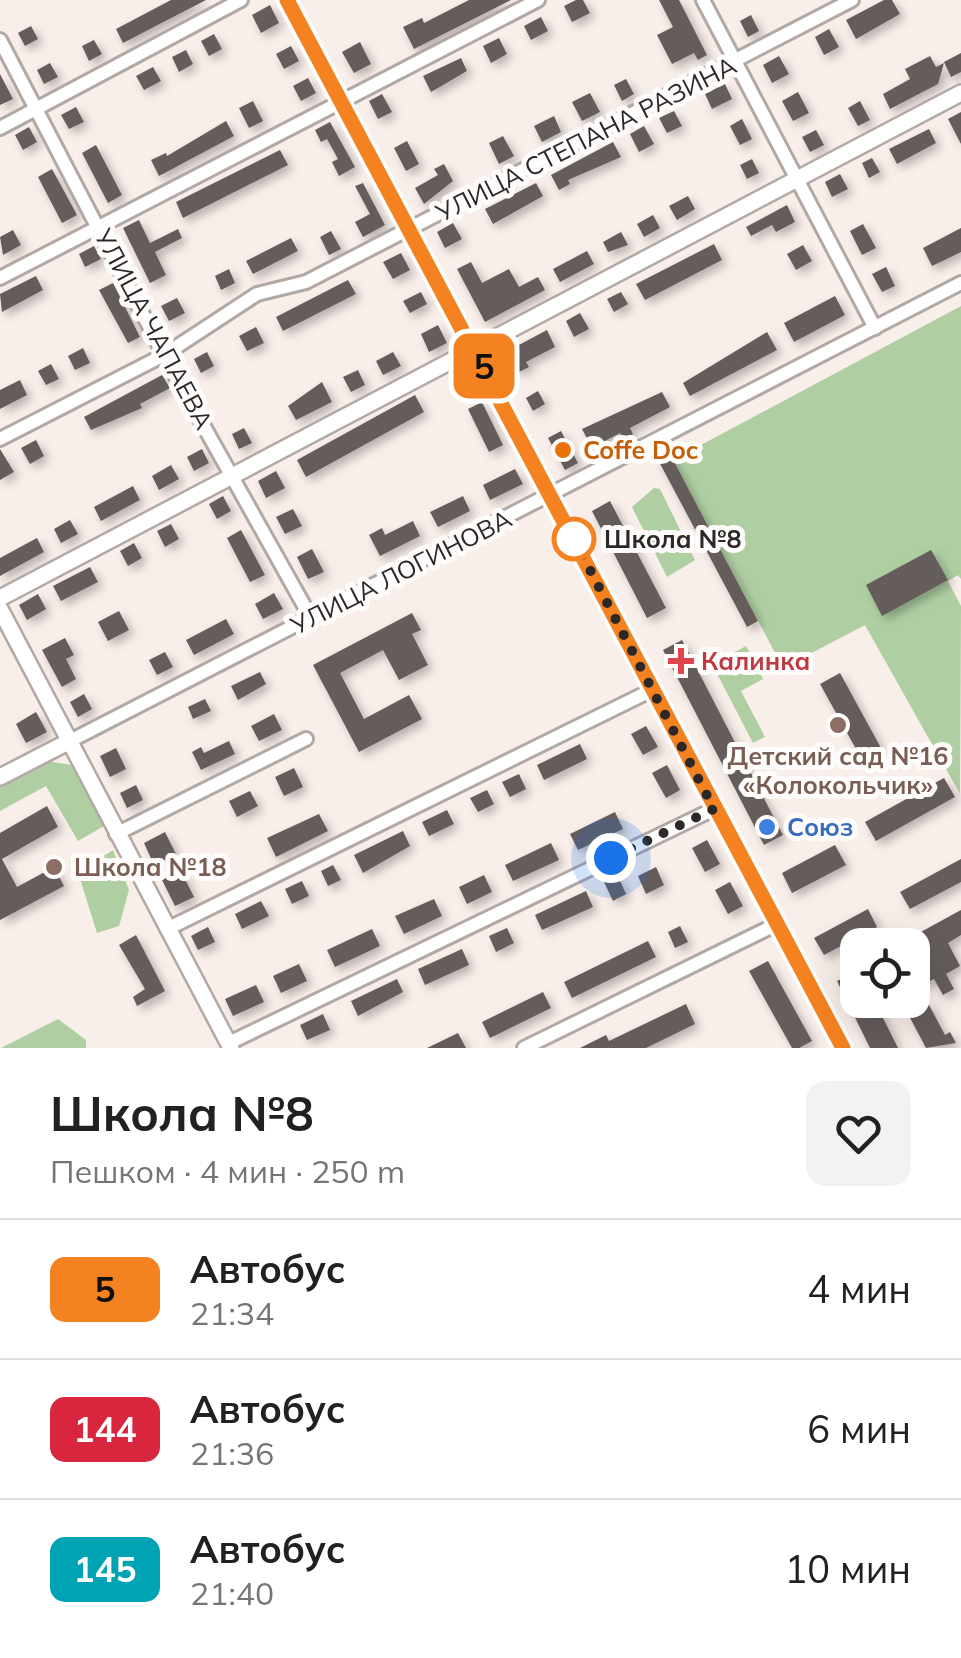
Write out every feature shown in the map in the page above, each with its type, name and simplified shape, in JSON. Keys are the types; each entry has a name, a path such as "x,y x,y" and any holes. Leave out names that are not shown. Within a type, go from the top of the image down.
{"street":[{"path":"0,128 242,0"},
{"path":"287,0 842,1048"},
{"path":"0,278 341,98 538,0"},
{"path":"704,0 875,328"},
{"name":"УЛИЦА СТЕПАНА РАЗИНА","path":"0,439 164,355 257,294 306,282 852,0"},
{"name":"УЛИЦА ЧАПАЕВА","path":"0,40 101,227 164,355 310,618"},
{"path":"0,598 961,93"},
{"name":"УЛИЦА ЛОГИНОВА","path":"0,778 961,283"},
{"path":"0,609 230,1046 714,809"},
{"path":"167,930 652,690"},
{"path":"116,834 306,738"},
{"path":"524,1048 775,925"}],"green space":[{"path":"961,306 961,579 958,575 948,581 961,606 960,794 865,625 783,668 673,460"},
{"path":"654,488 660,489 695,560 667,577 632,507"},
{"path":"746,646 763,679 741,691 765,737 753,743 712,664"},
{"path":"47,761 71,765 104,826 78,841 46,786 0,811 0,786"},
{"path":"113,850 129,890 119,926 97,933 78,872"},
{"path":"58,1019 86,1040 86,1048 1,1048"}],"building":[{"path":"171,0 206,0 123,43 116,29"},
{"path":"469,0 511,0 414,49 403,27 422,18 424,23"},
{"path":"583,0 590,13 572,22 564,6"},
{"path":"659,0 679,0 707,55 698,60 694,53 672,64 657,35 673,27"},
{"path":"884,0 892,0 900,14 856,39 846,20"},
{"path":"270,5 279,23 261,33 252,15"},
{"path":"751,15 759,31 748,37 740,21"},
{"path":"541,17 548,31 531,40 524,26"},
{"path":"31,26 38,39 25,46 18,33"},
{"path":"829,29 839,47 824,55 815,37"},
{"path":"214,34 222,49 209,56 201,41"},
{"path":"499,38 507,54 491,63 483,46"},
{"path":"94,40 102,54 89,61 82,46"},
{"path":"360,42 371,64 354,73 342,52"},
{"path":"291,46 299,61 284,69 276,54"},
{"path":"186,50 193,64 179,72 172,57"},
{"path":"961,53 961,72 951,77 944,62"},
{"path":"779,56 789,74 772,83 763,65"},
{"path":"930,56 936,67 944,63 938,84 890,109 883,94 910,79 905,69"},
{"path":"461,58 467,71 431,92 423,76"},
{"path":"50,63 58,77 44,84 37,70"},
{"path":"153,67 161,81 144,90 136,76"},
{"path":"0,74 13,99 0,105"},
{"path":"308,78 316,93 301,101 293,86"},
{"path":"626,79 634,94 622,101 614,85"},
{"path":"725,84 732,99 712,109 705,94"},
{"path":"798,92 809,113 793,121 782,101"},
{"path":"590,93 600,112 582,121 572,102"},
{"path":"382,94 392,112 378,119 369,101"},
{"path":"253,101 263,121 249,128 239,108"},
{"path":"860,101 870,120 858,126 848,108"},
{"path":"76,107 84,122 69,129 61,115"},
{"path":"674,111 682,126 667,133 659,118"},
{"path":"961,112 961,144 948,119"},
{"path":"554,116 561,132 542,142 534,126"},
{"path":"742,119 752,139 740,145 730,126"},
{"path":"226,121 234,136 159,176 151,160 166,153 167,156"},
{"path":"330,122 355,167 339,176 332,162 338,159 327,139 321,142 315,130"},
{"path":"644,126 654,144 639,152 630,134"},
{"path":"29,127 37,142 23,150 15,135"},
{"path":"929,129 936,143 897,164 889,149"},
{"path":"816,130 824,145 810,152 802,137"},
{"path":"503,136 514,156 499,164 489,143"},
{"path":"407,141 419,164 406,171 394,148"},
{"path":"613,142 621,157 568,180 570,184 559,190 551,175"},
{"path":"96,145 122,195 108,203 82,153"},
{"path":"280,150 288,165 183,218 176,202"},
{"path":"872,158 880,172 869,178 862,163"},
{"path":"752,159 759,173 747,179 740,165"},
{"path":"444,164 453,181 424,204 415,188 438,175 434,169"},
{"path":"52,169 77,215 62,223 38,177"},
{"path":"840,174 848,189 832,197 825,182"},
{"path":"363,183 385,225 363,237 355,222 370,214 355,186"},
{"path":"536,183 543,196 493,224 485,209"},
{"path":"688,196 695,209 677,220 669,206"},
{"path":"787,205 795,222 776,232 772,225 751,236 746,227"},
{"path":"653,215 660,228 644,237 637,224"},
{"path":"139,220 150,243 178,229 182,238 155,252 166,275 150,283 123,228"},
{"path":"453,223 462,239 445,248 437,232"},
{"path":"863,224 876,248 862,255 850,231"},
{"path":"961,228 961,252 932,266 923,248"},
{"path":"13,230 21,245 3,255 0,237"},
{"path":"331,231 341,249 329,255 320,237"},
{"path":"621,232 628,245 608,252 603,242"},
{"path":"291,238 298,251 253,274 246,261"},
{"path":"714,244 722,260 645,300 636,284"},
{"path":"803,245 812,261 796,270 787,254"},
{"path":"94,246 101,259 85,267 79,254"},
{"path":"587,251 594,264 560,282 553,269"},
{"path":"401,253 410,270 393,279 383,262"},
{"path":"471,262 482,283 509,269 519,287 538,277 545,290 485,322 457,269"},
{"path":"886,267 895,286 882,292 872,274"},
{"path":"229,269 235,283 221,290 215,276"},
{"path":"36,276 43,290 2,312 0,294"},
{"path":"348,280 356,294 283,331 276,317"},
{"path":"113,283 140,337 128,343 99,290"},
{"path":"421,292 427,304 410,313 403,301"},
{"path":"621,292 628,304 614,312 607,299"},
{"path":"835,296 845,315 794,342 784,323"},
{"path":"177,298 185,313 169,321 161,306"},
{"path":"580,313 589,329 574,337 566,321"},
{"path":"438,325 447,343 429,352 421,334"},
{"path":"256,327 264,343 247,351 239,336"},
{"path":"547,330 555,347 526,362 529,367 519,372 515,364 509,368 502,354"},
{"path":"767,332 777,350 690,396 683,383"},
{"path":"83,348 90,363 75,370 68,356"},
{"path":"207,352 214,366 201,373 194,359"},
{"path":"393,352 401,366 383,375 376,361"},
{"path":"51,364 59,379 46,385 38,371"},
{"path":"465,368 473,386 460,392 451,375"},
{"path":"358,370 365,385 351,392 343,377"},
{"path":"162,375 170,388 140,404 142,408 91,430 84,417"},
{"path":"20,380 27,395 0,409 0,390"},
{"path":"322,382 332,402 296,420 288,406"},
{"path":"538,391 545,404 533,411 526,398"},
{"path":"662,392 670,407 630,428 633,434 623,440 620,433 592,448 582,429"},
{"path":"415,395 424,412 306,477 297,460"},
{"path":"482,402 503,445 489,452 468,409"},
{"path":"244,428 252,443 239,449 232,434"},
{"path":"561,431 578,463 565,470 548,438"},
{"path":"36,440 44,456 30,464 21,448"},
{"path":"0,449 14,472 0,480"},
{"path":"202,449 209,463 194,471 187,457"},
{"path":"669,452 758,621 747,627 657,458"},
{"path":"171,465 179,479 159,490 152,476"},
{"path":"515,469 523,484 490,500 483,485"},
{"path":"276,471 285,488 266,498 258,481"},
{"path":"133,486 140,500 101,521 94,507"},
{"path":"223,496 231,511 217,519 209,504"},
{"path":"463,496 470,511 438,527 430,512"},
{"path":"610,501 666,608 647,618 592,511"},
{"path":"293,509 302,526 285,534 276,517"},
{"path":"70,520 78,534 61,543 54,529"},
{"path":"413,521 420,536 380,556 369,535 382,528 385,535"},
{"path":"171,524 179,539 165,547 157,531"},
{"path":"241,530 265,575 250,582 227,538"},
{"path":"37,538 44,552 0,576 0,558"},
{"path":"134,543 142,558 128,566 120,551"},
{"path":"312,549 324,572 308,579 297,557"},
{"path":"931,550 948,580 882,616 866,585"},
{"path":"90,567 98,582 61,601 53,586"},
{"path":"274,593 283,609 263,619 255,604"},
{"path":"38,594 46,609 27,620 19,605"},
{"path":"119,611 129,630 108,641 98,622"},
{"path":"412,613 421,630 412,634 428,665 399,680 383,650 340,673 364,719 409,695 422,719 359,752 313,665"},
{"path":"226,619 234,634 194,655 186,640"},
{"path":"65,638 74,655 66,659 76,679 62,687 42,650"},
{"path":"682,640 783,835 764,845 663,650"},
{"path":"165,652 173,667 157,675 149,660"},
{"path":"260,672 266,684 238,700 231,686"},
{"path":"840,673 881,748 861,758 820,684"},
{"path":"84,694 92,709 78,717 70,702"},
{"path":"205,699 211,711 193,719 188,707"},
{"path":"36,712 47,732 26,743 16,724"},
{"path":"274,714 282,730 259,741 251,726"},
{"path":"646,726 658,747 643,755 631,734"},
{"path":"229,741 235,754 201,770 192,752 201,747 204,753"},
{"path":"580,744 587,759 544,780 537,765"},
{"path":"116,748 126,769 110,777 100,756"},
{"path":"667,765 680,790 666,798 652,773"},
{"path":"294,768 303,787 284,796 275,777"},
{"path":"519,774 526,789 510,797 502,782"},
{"path":"944,778 955,797 876,841 865,822"},
{"path":"136,785 143,800 127,808 120,793"},
{"path":"487,790 494,804 478,812 470,798"},
{"path":"250,791 258,806 237,817 229,801"},
{"path":"47,806 58,827 2,859 17,887 54,867 64,886 0,920 0,833"},
{"path":"447,810 454,824 429,836 422,822"},
{"path":"615,812 623,829 578,850 570,834"},
{"path":"319,814 328,831 276,857 267,838"},
{"path":"403,831 410,846 363,873 354,855"},
{"path":"165,832 176,854 154,865 144,843"},
{"path":"707,840 720,864 705,872 692,848"},
{"path":"551,843 559,860 513,881 505,865"},
{"path":"835,845 846,865 792,893 782,873"},
{"path":"961,859 961,882 910,909 900,892"},
{"path":"333,865 341,880 328,886 321,871"},
{"path":"656,867 664,885 646,894 638,876"},
{"path":"181,871 194,897 175,906 162,880"},
{"path":"484,875 492,892 467,904 459,887"},
{"path":"618,876 626,894 613,901 604,882"},
{"path":"302,881 309,896 292,904 285,889"},
{"path":"730,882 743,906 728,914 715,890"},
{"path":"586,891 593,907 542,930 535,915"},
{"path":"434,899 442,916 404,934 395,916"},
{"path":"261,901 269,916 242,929 235,914"},
{"path":"868,909 877,927 840,928 840,947 824,955 814,938"},
{"path":"961,910 961,935 948,943 960,966 946,974 954,989 943,995 934,979 930,981 928,928"},
{"path":"680,926 688,942 675,948 668,932"},
{"path":"208,927 215,942 198,950 191,936"},
{"path":"507,928 514,943 496,952 489,936"},
{"path":"372,929 380,946 335,967 327,950"},
{"path":"136,935 165,991 137,1006 133,997 145,989 119,945"},
{"path":"648,941 656,957 572,998 564,982"},
{"path":"462,949 469,965 425,985 418,969"},
{"path":"768,961 812,1041 799,1048 792,1048 749,971"},
{"path":"299,964 307,981 281,993 273,976"},
{"path":"397,979 403,992 358,1016 351,1001"},
{"path":"256,985 264,1002 233,1016 225,999"},
{"path":"543,992 551,1008 490,1038 482,1022"},
{"path":"686,1004 695,1024 646,1048 580,1048 606,1035 609,1041"},
{"path":"930,1007 945,1035 950,1032 956,1043 926,1048 910,1018 930,1018"},
{"path":"323,1014 330,1030 307,1040 300,1025"},
{"path":"855,1018 883,1018 898,1048 870,1048"},
{"path":"458,1033 466,1048 427,1048"}],"bus line":[{"name":"5","path":"287,0 843,1048"}],"place":[{"name":"Coffe Doc","path":"563,450"},
{"name":"Школа №8","path":"574,539"},
{"name":"Калинка","path":"681,661"},
{"name":"Детский сад №16 «Колокольчик»","path":"838,725"},
{"name":"Союз","path":"767,827"},
{"name":"Школа №18","path":"54,867"}],"route":[{"path":"574,539 714,809 611,858"}]}
